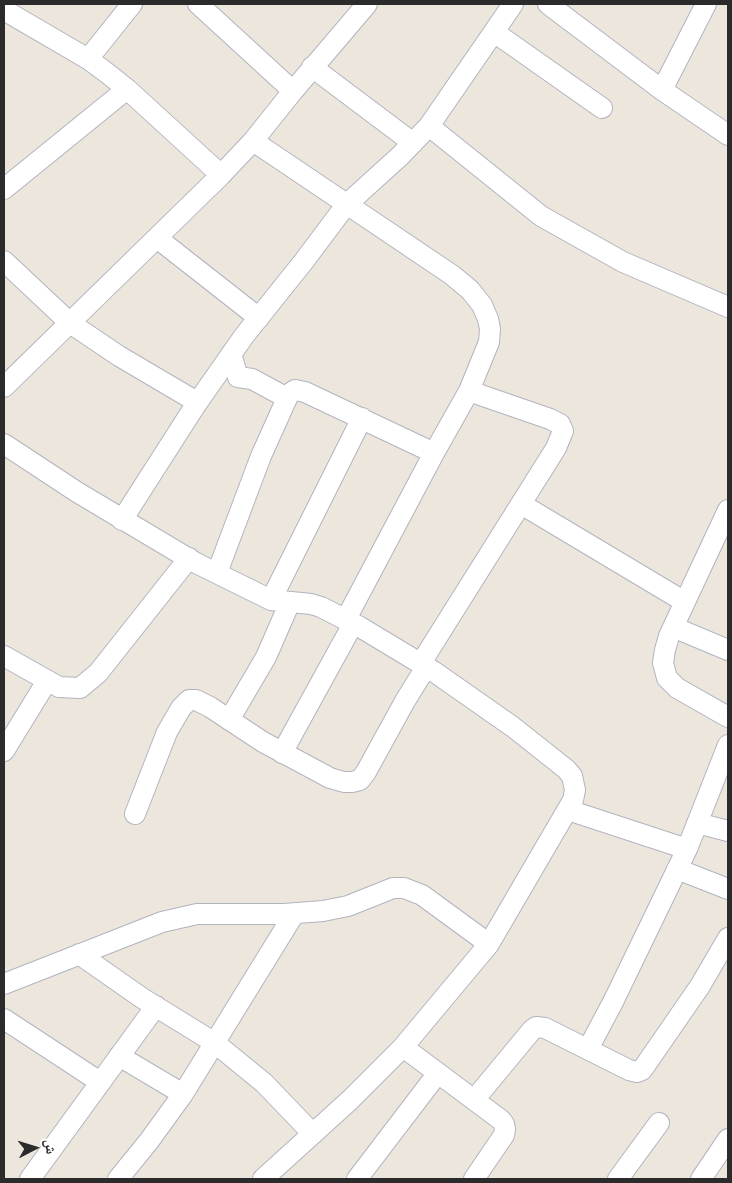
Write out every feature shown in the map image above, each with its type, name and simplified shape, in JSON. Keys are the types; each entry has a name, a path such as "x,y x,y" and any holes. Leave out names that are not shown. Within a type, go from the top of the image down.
{"street":[{"path":"88,59 132,4"},
{"path":"198,4 293,91"},
{"path":"4,388 221,175 253,141 312,67 367,4"},
{"path":"122,520 197,402 231,354 346,205 429,126 513,4"},
{"path":"548,4 662,90 728,135"},
{"path":"662,90 706,4"},
{"path":"4,10 88,59 128,89 221,175"},
{"path":"494,32 602,108"},
{"path":"312,67 412,143"},
{"path":"4,189 128,89"},
{"path":"429,126 541,216 623,262 728,307"},
{"path":"253,141 452,275 470,290 482,305 490,329 489,342 469,390 434,453 282,753"},
{"path":"157,238 259,318"},
{"path":"4,261 70,323 119,356 197,402"},
{"path":"231,354 238,377 252,379 287,398"},
{"path":"217,573 261,456 287,398 292,392 300,390 434,453"},
{"path":"135,814 167,732 189,700 196,700 242,730 330,778 344,782 360,780 405,701 423,665 556,448 563,431 560,424 550,419 469,390"},
{"path":"229,720 266,658 280,601 362,418"},
{"path":"4,444 122,520 217,573 280,601 321,606 350,621 423,665 513,727 566,769 572,776 575,790 573,800 489,944 403,1047 313,1134 263,1179"},
{"path":"521,504 685,602"},
{"path":"728,510 723,535 673,627 665,650 663,664 667,678 677,688 728,717"},
{"path":"4,656 59,688 80,688 90,681 189,558"},
{"path":"673,627 727,648"},
{"path":"4,751 48,681"},
{"path":"588,1049 613,1002 687,849 728,745"},
{"path":"568,810 687,849"},
{"path":"697,823 728,831"},
{"path":"677,869 728,889"},
{"path":"4,984 162,922 197,914 294,914 323,911 348,906 393,888 404,888 422,895 489,944"},
{"path":"118,1179 149,1141 183,1094 294,914"},
{"path":"474,1100 536,1027 545,1028 630,1070 637,1072 642,1070 700,986 728,938"},
{"path":"79,954 215,1043 264,1083 313,1134"},
{"path":"30,1179 156,1006"},
{"path":"4,1019 100,1082"},
{"path":"403,1047 501,1120 505,1129 504,1135 474,1179"},
{"path":"119,1056 183,1094"},
{"path":"357,1179 438,1073"},
{"path":"618,1179 659,1123"},
{"path":"700,1179 728,1139"}]}
